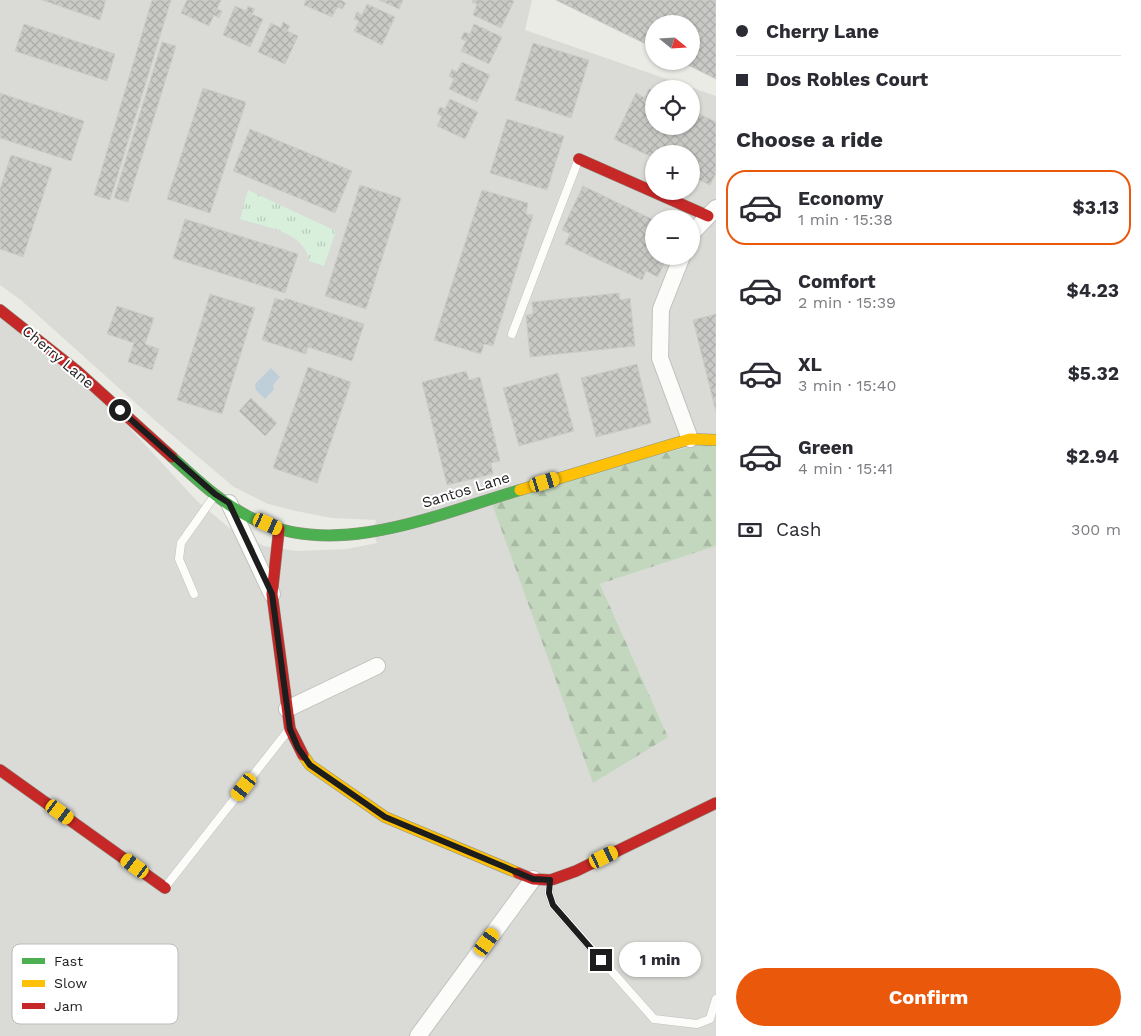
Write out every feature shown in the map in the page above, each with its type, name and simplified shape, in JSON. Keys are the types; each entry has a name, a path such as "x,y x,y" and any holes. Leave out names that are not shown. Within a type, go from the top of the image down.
{"street":[{"path":"579,159 712,212 700,225"},
{"path":"678,265 661,309 660,358 690,439"},
{"name":"Cherry Lane","path":"0,310 80,374 222,499 279,529 272,594 290,729 298,748 310,765 385,817 533,879 550,880 576,871 716,803"},
{"name":"Santos Lane","path":"279,529 334,535 373,534 690,439 716,440"},
{"name":"Cherry Lane","path":"222,499 272,594"},
{"path":"287,709 377,666"},
{"path":"0,770 165,888"},
{"path":"418,1036 533,879"}],"lane":[{"path":"512,334 579,159"},
{"path":"194,594 178,559 181,543 222,499"},
{"path":"165,888 290,729"},
{"path":"550,880 549,893 553,905 654,1019 697,1024 710,1019 716,999"}],"shaded area":[{"path":"0,0 532,0 525,30 670,80 645,80 645,135 700,135 700,90 716,96 716,440 491,498 668,737 600,584 716,546 716,1036 0,1036 0,310 80,374 197,501 232,530 264,546 296,551 347,549 377,543 373,533 376,520 332,518 268,504 234,487 159,424 22,301 0,285"}],"green space":[{"path":"248,190 336,231 324,266 309,261 306,251 292,237 271,228 240,219"},
{"path":"716,440 716,546 600,584 668,737 593,783 490,498"}],"water":[{"path":"271,368 280,377 273,385 274,389 265,399 256,390 255,384"}],"building":[{"path":"42,0 106,0 100,20"},
{"path":"152,0 171,0 110,200 94,195"},
{"path":"187,0 221,0 217,9 222,11 219,18 214,15 209,26 181,13"},
{"path":"306,0 341,0 346,3 342,9 337,7 332,17 304,5"},
{"path":"379,0 403,0 399,9"},
{"path":"473,0 514,1 501,28 473,15 477,4 472,2"},
{"path":"556,0 716,0 716,79 698,70 700,70 700,15 645,15 645,44"},
{"path":"367,4 395,17 382,45 354,31 359,21 354,19 357,12 362,15"},
{"path":"235,6 246,11 248,6 255,9 252,14 263,19 250,47 223,35"},
{"path":"283,22 290,26 287,31 298,36 285,64 258,52 271,23 281,28"},
{"path":"24,24 115,54 107,81 15,51"},
{"path":"474,24 502,37 489,64 461,51 466,41 461,39 464,32 470,34"},
{"path":"162,42 176,46 128,202 114,198"},
{"path":"533,43 589,60 571,118 515,100"},
{"path":"462,62 490,75 477,102 449,89 454,79 449,76 452,69 457,72"},
{"path":"203,88 246,102 210,213 167,199"},
{"path":"0,93 84,121 71,161 0,138"},
{"path":"636,93 645,98 645,135 700,135 700,114 716,122 716,173 710,185 700,180 700,145 645,145 645,154 614,139"},
{"path":"450,99 478,112 465,139 437,126 442,116 437,114 440,107 445,109"},
{"path":"507,119 564,136 547,190 490,173"},
{"path":"250,129 352,171 335,213 233,171"},
{"path":"11,155 52,168 23,257 0,249 0,189"},
{"path":"360,185 401,198 366,309 325,296"},
{"path":"583,186 645,216 645,265 663,265 658,277 646,271 642,280 565,244 570,234 562,230"},
{"path":"482,190 528,203 526,214 533,215 493,346 484,344 481,354 434,340"},
{"path":"185,219 298,254 285,293 173,258"},
{"path":"619,293 620,300 630,298 635,346 530,357 526,315 533,314 532,302"},
{"path":"210,294 255,308 222,414 177,400"},
{"path":"275,298 284,301 285,298 364,324 352,361 308,347 306,354 262,340"},
{"path":"117,306 154,318 145,344 159,349 152,370 128,362 134,343 107,334"},
{"path":"716,314 716,412 693,320"},
{"path":"637,364 651,423 596,437 581,378"},
{"path":"308,367 351,382 317,483 273,468"},
{"path":"466,371 469,380 480,377 500,461 491,463 493,474 447,485 422,382"},
{"path":"558,373 574,431 519,446 503,388"},
{"path":"251,398 277,423 265,436 239,411"}],"traffic: fast":[{"path":"172,457 214,494 236,509 260,522 291,532 324,535 357,534 391,528 424,520 520,490"}],"traffic: slow":[{"path":"520,490 690,439 716,440"},
{"path":"303,755 310,765 385,817 518,873"}],"traffic: jam":[{"path":"579,159 708,216"},
{"path":"0,310 77,371 172,457"},
{"path":"279,529 272,594 290,729 303,755"},
{"path":"0,770 165,888"},
{"path":"518,873 533,879 551,880 576,871 716,803"}],"route":[{"path":"120,410 215,494 229,503 272,594 290,729 298,748 310,765 385,817 533,879 550,880 549,893 553,905 601,960"}]}
